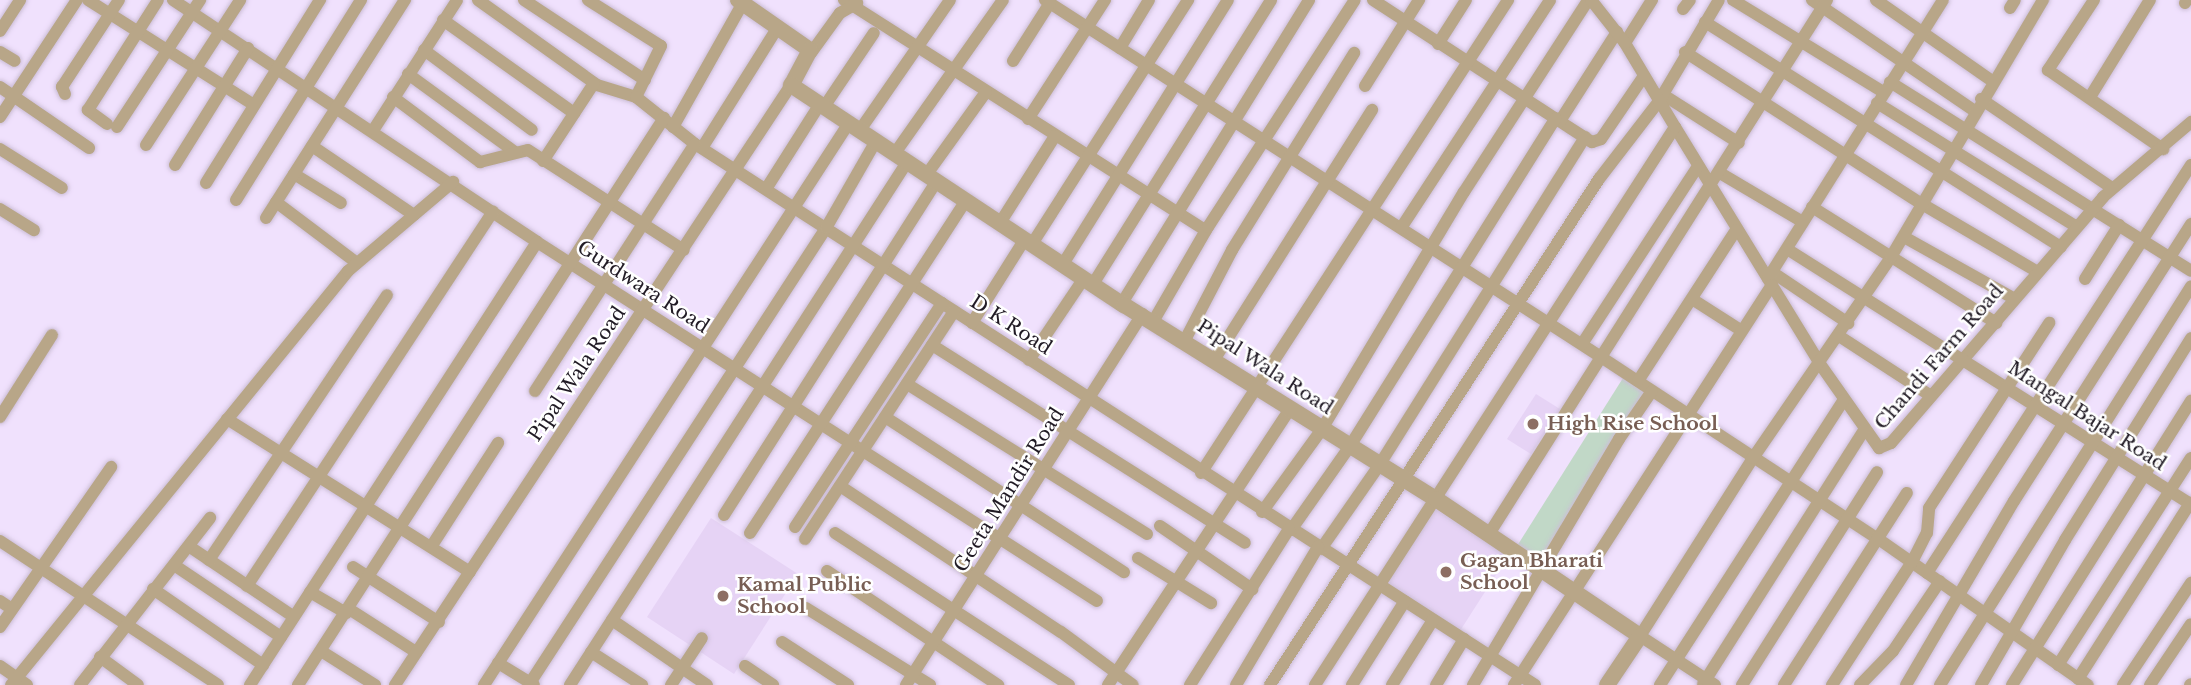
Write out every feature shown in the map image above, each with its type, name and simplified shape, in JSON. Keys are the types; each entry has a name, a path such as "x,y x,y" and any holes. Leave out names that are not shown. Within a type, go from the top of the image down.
{"street":[{"path":"0,31 20,0"},
{"path":"0,117 77,0"},
{"path":"88,0 254,104"},
{"path":"65,94 62,87 119,0"},
{"path":"158,0 88,110 112,126 167,51 200,0"},
{"name":"Gurdwara Road","path":"173,0 374,129 537,242 1097,601"},
{"path":"146,145 240,0"},
{"path":"206,183 320,0"},
{"path":"236,200 361,0"},
{"path":"266,219 405,0"},
{"path":"374,129 457,0"},
{"name":"D K Road","path":"478,0 594,83 636,97 698,146 914,284 1231,493 1492,656 1518,680 1535,685"},
{"path":"524,0 645,80"},
{"path":"484,685 796,208 855,127 918,48 950,0"},
{"path":"570,685 855,246 901,158 1003,0"},
{"path":"1028,119 1105,0"},
{"path":"1120,48 1149,0"},
{"path":"972,323 1088,157 1188,0"},
{"path":"1062,264 1228,0"},
{"path":"1029,360 1148,195 1205,100 1271,0"},
{"path":"1122,303 1309,0"},
{"name":"Geeta Mandir Road","path":"910,680 1089,400 1206,231 1355,0"},
{"path":"1373,0 1596,143 1644,75"},
{"path":"1365,86 1419,0"},
{"path":"1438,44 1466,0"},
{"path":"1201,473 1508,0"},
{"path":"1401,228 1550,0"},
{"path":"1262,512 1322,429 1430,248 1589,0"},
{"name":"Chandi Farm Road","path":"1589,0 1621,38 1660,97 1711,189 1771,279 1820,365 1874,444 1886,447 2093,208 2112,188 2163,149 2191,122"},
{"path":"1194,684 1290,529 1350,446 1459,266 1558,119 1652,0"},
{"path":"1270,685 1600,180 1660,97 1719,0"},
{"path":"1733,0 1883,92 1956,151 2077,227"},
{"path":"1876,0 1923,30 1992,81"},
{"path":"1518,680 1742,331 1812,207 1942,0"},
{"path":"1608,685 1753,458 1866,297 1956,151 1978,105 2043,0"},
{"path":"2094,0 2048,70 2163,149"},
{"path":"2090,97 2150,0"},
{"path":"593,1 661,46 636,97"},
{"path":"298,685 609,204 669,122 742,1 811,53 840,13 853,2 918,48 1206,231"},
{"path":"1013,61 1048,2 1519,303 1877,538 2058,665 2075,681 2190,503"},
{"path":"1489,534 1711,189 1801,42 1820,2 1903,60 2112,188"},
{"path":"443,20 574,113"},
{"path":"1705,22 2061,247"},
{"path":"535,391 642,226 778,27"},
{"path":"766,189 874,33"},
{"path":"175,165 248,48"},
{"path":"424,50 532,130"},
{"path":"0,52 15,61"},
{"path":"1685,52 1922,204 2038,272"},
{"name":"Pipal Wala Road","path":"394,685 439,622 811,53"},
{"path":"1185,340 1290,155 1354,53"},
{"path":"408,74 515,152"},
{"path":"543,161 594,83"},
{"name":"Pipal Wala Road","path":"791,85 1122,303 1406,479 1708,683"},
{"path":"0,87 89,148"},
{"path":"724,515 882,264 986,92"},
{"path":"1883,92 1966,128 2191,271"},
{"path":"393,97 483,163 528,150 642,226 684,250"},
{"path":"1660,97 1739,143"},
{"path":"1214,360 1372,110"},
{"path":"1315,685 1675,127"},
{"path":"1000,223 1055,136"},
{"path":"1236,685 1320,548 1380,464 1489,284 1585,137"},
{"path":"498,663 532,684 826,228 876,141"},
{"path":"312,146 414,215"},
{"path":"0,149 62,188"},
{"path":"1927,573 2191,165"},
{"path":"1582,344 1698,166"},
{"path":"1720,173 1803,222"},
{"path":"294,174 341,203"},
{"path":"0,666 18,682 85,594 357,263 453,182"},
{"path":"750,533 966,200"},
{"path":"276,202 357,263"},
{"path":"1812,207 1996,323"},
{"path":"0,209 34,230"},
{"path":"247,586 493,211"},
{"path":"1906,685 2064,422 2191,223"},
{"path":"2085,279 2119,225"},
{"path":"1638,381 1736,230"},
{"path":"1904,237 2015,299"},
{"path":"250,685 537,242"},
{"name":"Mangal Bajar Road","path":"1787,249 2190,503"},
{"path":"1771,279 1849,323"},
{"path":"1940,685 1983,612 2191,286"},
{"path":"209,561 387,295"},
{"path":"1692,299 1742,331"},
{"path":"795,527 942,303"},
{"path":"805,539 954,311"},
{"path":"1832,685 1912,562 1927,533 1929,508 2049,323"},
{"path":"0,417 52,335"},
{"path":"1839,336 1931,396"},
{"path":"1981,685 2116,457 2191,338"},
{"path":"932,345 1245,543"},
{"path":"906,384 1147,534"},
{"path":"1473,685 1544,571 1619,439 1652,391"},
{"path":"1660,685 1789,481 1844,400"},
{"path":"2012,685 2191,401"},
{"path":"1108,685 1231,493 1290,409"},
{"path":"885,417 1124,572"},
{"path":"227,419 470,572"},
{"path":"1708,683 1864,430"},
{"path":"431,547 498,443"},
{"path":"2058,665 2191,458"},
{"path":"0,627 111,467"},
{"path":"1742,685 1877,472"},
{"path":"840,486 1133,685"},
{"path":"1784,685 1907,493"},
{"path":"80,685 123,625 190,548 210,518"},
{"path":"1160,526 1252,589"},
{"path":"835,533 1069,685"},
{"path":"0,541 85,594 123,625 218,685"},
{"path":"190,548 294,617"},
{"path":"1138,558 1211,603"},
{"path":"174,565 281,637"},
{"path":"353,567 439,622"},
{"path":"827,571 998,685"},
{"path":"1860,685 1893,652 1940,581"},
{"path":"2123,685 2191,583"},
{"path":"153,589 263,665"},
{"path":"310,592 416,652"},
{"path":"0,601 12,609"},
{"path":"1352,685 1405,601"},
{"path":"806,608 910,680 930,685"},
{"path":"612,620 707,685"},
{"path":"1392,685 1433,620"},
{"path":"2150,685 2191,624"},
{"path":"671,685 702,638"},
{"path":"1436,685 1464,639"},
{"path":"782,642 848,685"},
{"path":"321,651 374,685"},
{"path":"591,652 642,685"},
{"path":"100,657 138,685"},
{"path":"745,666 774,685"}],"shaded area":[{"name":"High Rise School","path":"1536,394 1560,409 1531,454 1507,439"},
{"name":"Gagan Bharati School","path":"1435,509 1508,556 1458,634 1384,587"},
{"name":"Kamal Public School","path":"711,518 798,574 734,674 647,617"}],"green space":[{"path":"1623,378 1648,394 1541,561 1517,546"}],"place":[{"name":"High Rise School","path":"1533,424"},
{"name":"Gagan Bharati School","path":"1446,572"},
{"name":"Kamal Public School","path":"723,596"}]}
